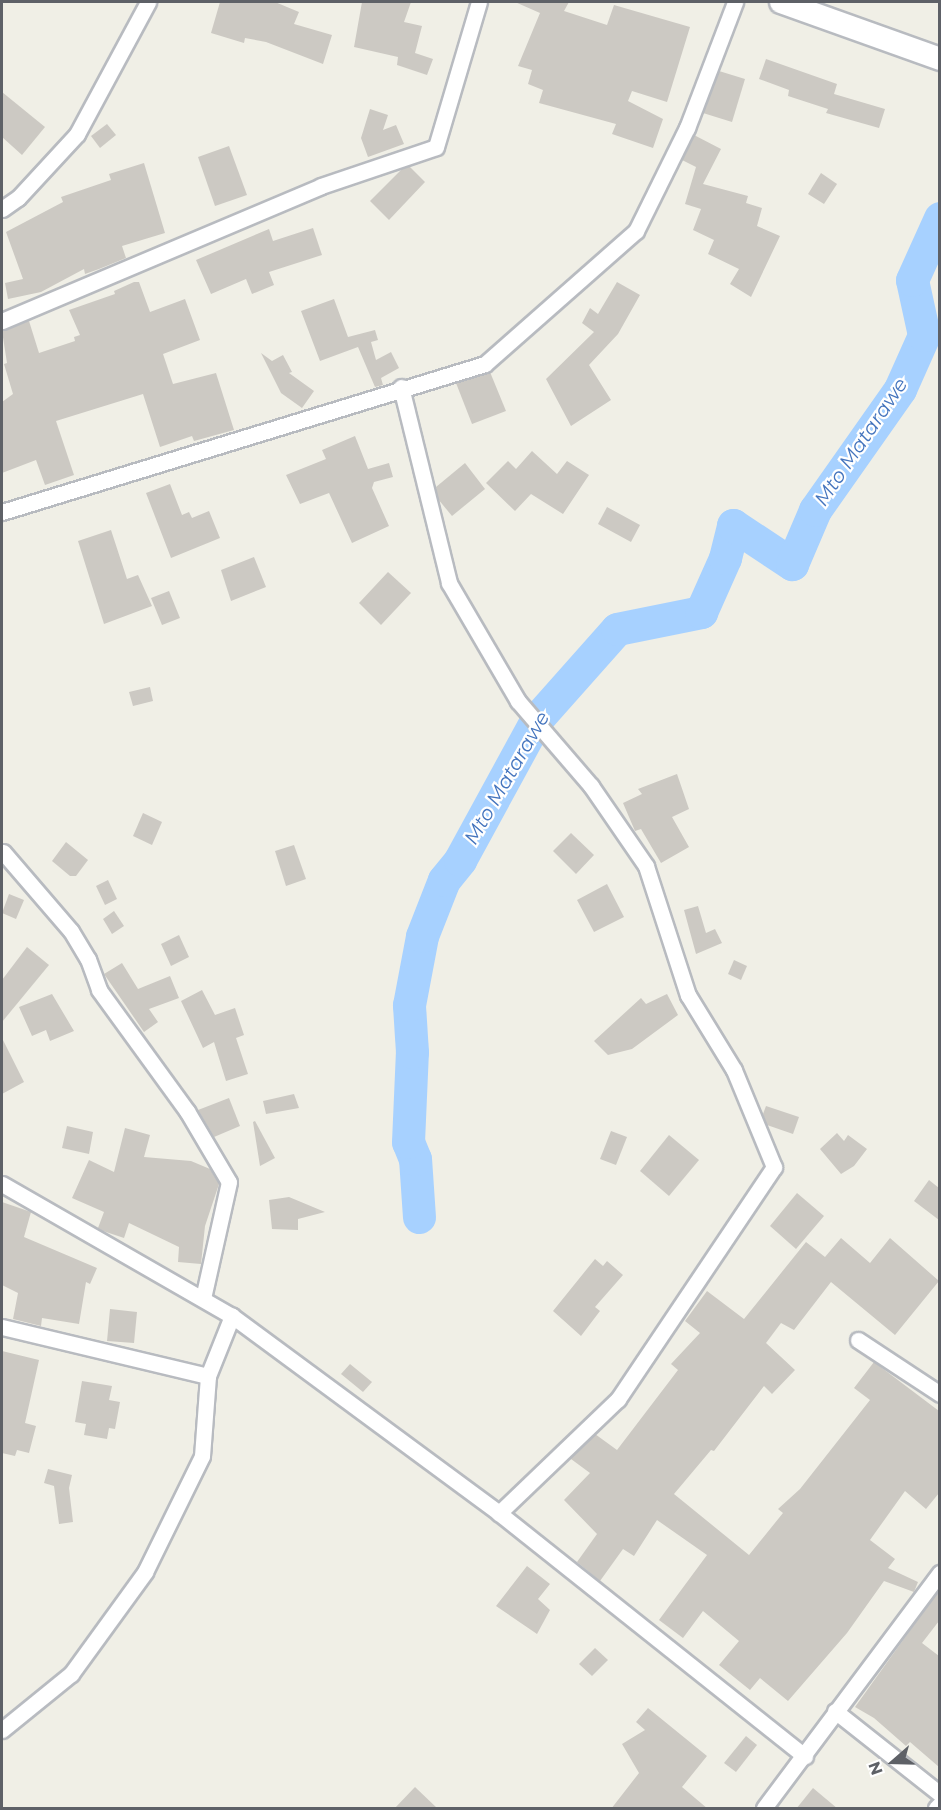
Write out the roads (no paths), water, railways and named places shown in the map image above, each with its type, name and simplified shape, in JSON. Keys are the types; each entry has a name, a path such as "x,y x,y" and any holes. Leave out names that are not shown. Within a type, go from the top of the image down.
{"main road":[{"path":"781,2 939,59"}],"street":[{"path":"2,209 18,198 77,134 148,2"},
{"path":"2,321 321,186 436,147 479,2"},
{"path":"2,512 401,387 485,364 636,231 687,128 735,2"},
{"path":"401,387 449,583 518,701 591,786 646,866 688,995 734,1070 774,1167 618,1399 499,1513"},
{"path":"3,852 71,931 88,959 99,990 187,1111 229,1182 224,1218 203,1298"},
{"path":"2,1184 232,1316 499,1513 805,1756"},
{"path":"2,1730 71,1674 145,1572 202,1456 208,1376 232,1316"},
{"path":"2,1327 208,1376"},
{"path":"858,1340 939,1394"},
{"path":"764,1809 939,1573"},
{"path":"835,1711 939,1794"},
{"path":"936,1809 939,1804"}],"waterway":[{"name":"Mto Matarawe","path":"419,1217 415,1159 408,1142 412,1052 409,1005 422,936 444,880 460,860 537,719 617,629 701,612 725,558 733,525 792,564 815,510 900,389 924,335 912,280 940,218"}]}
